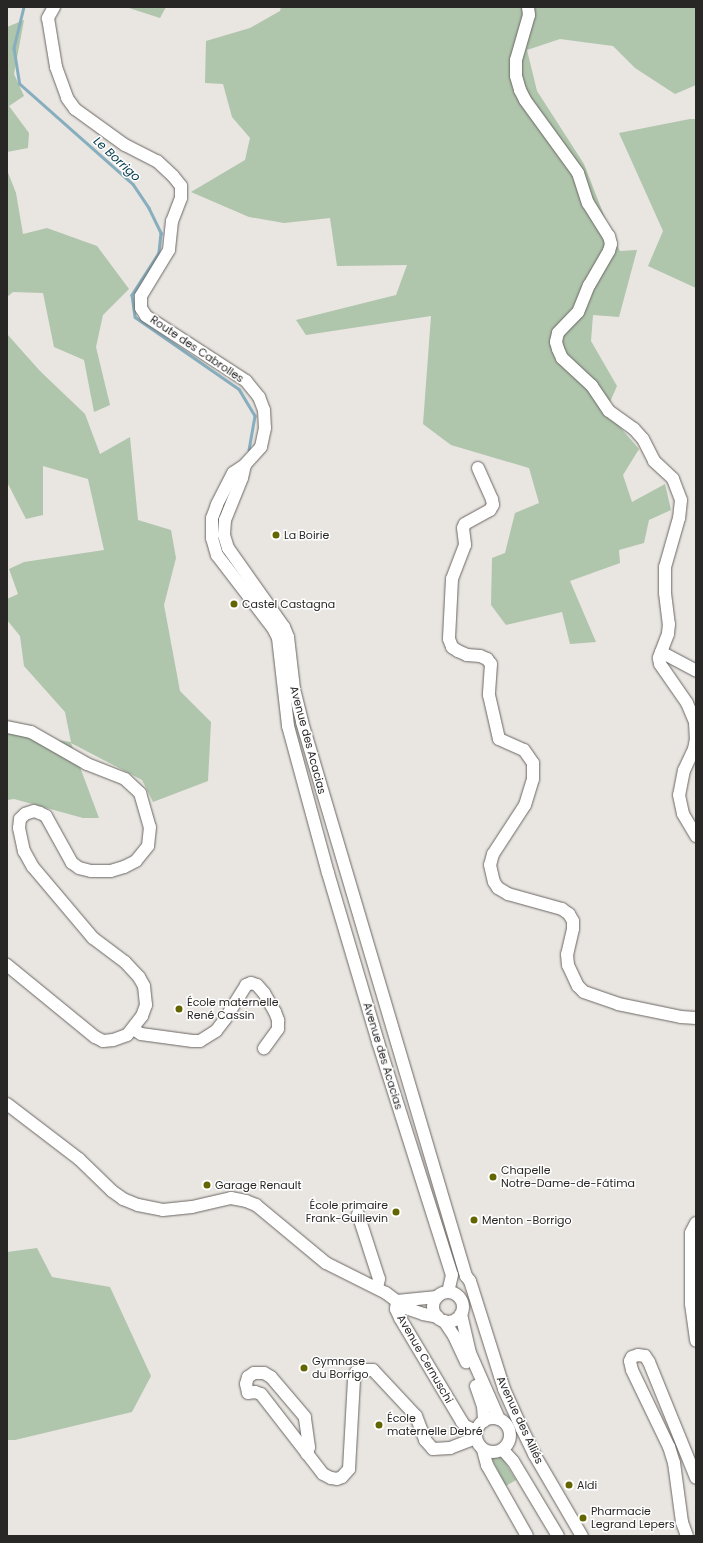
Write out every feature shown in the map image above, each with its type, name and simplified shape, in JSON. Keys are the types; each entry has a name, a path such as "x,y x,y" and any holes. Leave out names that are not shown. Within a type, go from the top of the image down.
{"street":[{"name":"Route des Cabrolles","path":"54,7 48,18 56,67 67,98 75,109 125,145 157,161 181,186 180,198 172,221 169,250 141,296 141,308 146,316 246,381 259,397 264,410 265,428 261,447 244,465"},
{"path":"528,7 529,15 516,60 516,76 520,90 525,100 578,173 588,204 606,230 611,244 609,251 589,285 578,312 558,333 558,349 562,358 592,386 609,410 634,429 643,439 654,461 673,479 681,500 679,518 665,568 665,593 669,624 668,634 661,652 660,664 687,703 695,722 696,738 694,749 684,770 680,795 683,814 696,836"},
{"name":"Avenue des Acacias","path":"244,465 242,478 225,520 224,535 228,548 284,627 288,637 294,689 302,722 466,1276 470,1281 480,1313"},
{"name":"Avenue des Acacias","path":"244,465 233,473 217,505 212,518 212,538 217,555 273,628 278,638 288,726 326,869 378,1042 452,1275 454,1301"},
{"path":"478,468 492,499 493,506 490,510 465,524 463,528 464,545 452,579 449,639 452,647 458,651 467,655 480,656 487,659 491,664 489,696 499,739 524,750 533,764 533,779 525,805 493,854 490,865 494,882 498,888 508,894 562,909 569,914 573,921 573,929 568,954 568,965 578,986 584,992 618,1004 681,1017 696,1018"},
{"path":"661,652 696,671"},
{"path":"7,727 31,732 87,764 125,779 140,793 148,816 150,837 143,853 136,861 124,868 111,872 91,871 79,868 72,863 46,816 40,813 34,811 25,814 20,819 19,828 24,851 32,867 93,938 125,962 144,986 146,1005 142,1016 127,1035 113,1040 103,1041 95,1037 7,965"},
{"path":"133,1029 142,1034 200,1041 216,1031 225,1020 246,985 251,983 257,986 264,993 273,1007 278,1020 278,1029 264,1048"},
{"path":"7,1104 79,1160 112,1191 124,1199 138,1205 163,1210 192,1207 231,1198 240,1198 256,1205 326,1263 381,1290 406,1308 441,1319 455,1320 454,1301 466,1276"},
{"path":"358,1214 380,1279 381,1290"},
{"path":"696,1223 690,1233 691,1304 696,1341"},
{"path":"397,1301 454,1301 480,1313"},
{"name":"Avenue Cernuschi","path":"397,1301 396,1309 400,1318 462,1422 476,1435"},
{"path":"308,1454 308,1436 305,1417 271,1377 254,1373 248,1377 246,1384 248,1392 261,1394 323,1474 337,1479 346,1474 351,1460 354,1380 356,1372 367,1368 373,1370 416,1416 425,1440 433,1449 450,1448 476,1435 484,1421 484,1406 454,1336 441,1319 434,1305 454,1301"},
{"path":"454,1301 470,1353 499,1419 508,1427 510,1433 509,1442 502,1450 490,1452 483,1450"},
{"name":"Avenue des Alliés","path":"480,1313 504,1389 522,1429 534,1454 582,1536"},
{"path":"687,1536 682,1522 674,1463 669,1447 632,1370 630,1360 632,1357 638,1355 645,1356 649,1362 696,1478"},
{"path":"484,1421 489,1419 499,1419"},
{"path":"510,1433 522,1429"},
{"path":"476,1435 483,1450 487,1465 527,1536"},
{"path":"502,1450 513,1461 558,1536"}],"green space":[{"path":"126,7 166,7 160,18"},
{"path":"281,7 695,7 696,85 675,94 635,68 613,46 560,39 527,50 537,91 584,164 607,223 620,251 637,250 619,317 593,315 591,341 617,386 606,411 639,449 623,475 632,502 665,484 671,510 649,520 644,543 619,550 620,563 570,581 596,642 570,644 562,612 506,625 491,605 492,558 505,553 515,513 539,503 529,468 451,445 423,424 431,316 306,335 296,320 396,295 407,265 337,266 330,218 284,223 249,217 191,192 245,160 250,138 232,117 223,84 205,83 206,41 250,28 280,11"},
{"path":"24,20 14,74 24,96 9,106 29,133 28,148 7,152 7,27"},
{"path":"696,119 696,288 648,266 663,231 619,133"},
{"path":"7,170 16,193 23,234 47,228 97,246 129,289 103,315 96,347 110,405 94,412 84,360 54,347 43,293 13,292 7,297"},
{"path":"7,334 40,371 85,414 100,454 130,437 138,520 171,530 176,558 164,605 180,691 211,722 208,781 153,802 142,780 71,743 99,818 83,818 14,799 7,800 7,733 71,742 65,712 24,666 20,636 7,620 7,599 18,594 9,569 24,562 104,550 88,479 43,466 43,515 26,519 7,482"},
{"path":"37,1248 52,1277 110,1287 151,1376 132,1412 15,1440 7,1440 7,1252"},
{"path":"501,1456 516,1480 506,1486 491,1457"}],"waterway":[{"name":"Le Borrigo","path":"24,7 14,48 20,84 133,184 149,208 161,233 159,253 132,295 135,317 239,389 255,416 249,449"}],"place":[{"name":"La Boirie","path":"276,535"},
{"name":"Castel Castagna","path":"234,604"},
{"name":"École maternelle René Cassin","path":"179,1009"},
{"name":"Chapelle Notre-Dame-de-Fátima","path":"493,1177"},
{"name":"Garage Renault","path":"207,1185"},
{"name":"École primaire Frank-Guillevin","path":"396,1212"},
{"name":"Menton -Borrigo","path":"474,1220"},
{"name":"Gymnase du Borrigo","path":"304,1368"},
{"name":"École maternelle Debré","path":"379,1425"},
{"name":"Aldi","path":"569,1485"},
{"name":"Pharmacie Legrand Lepers","path":"583,1518"}]}
